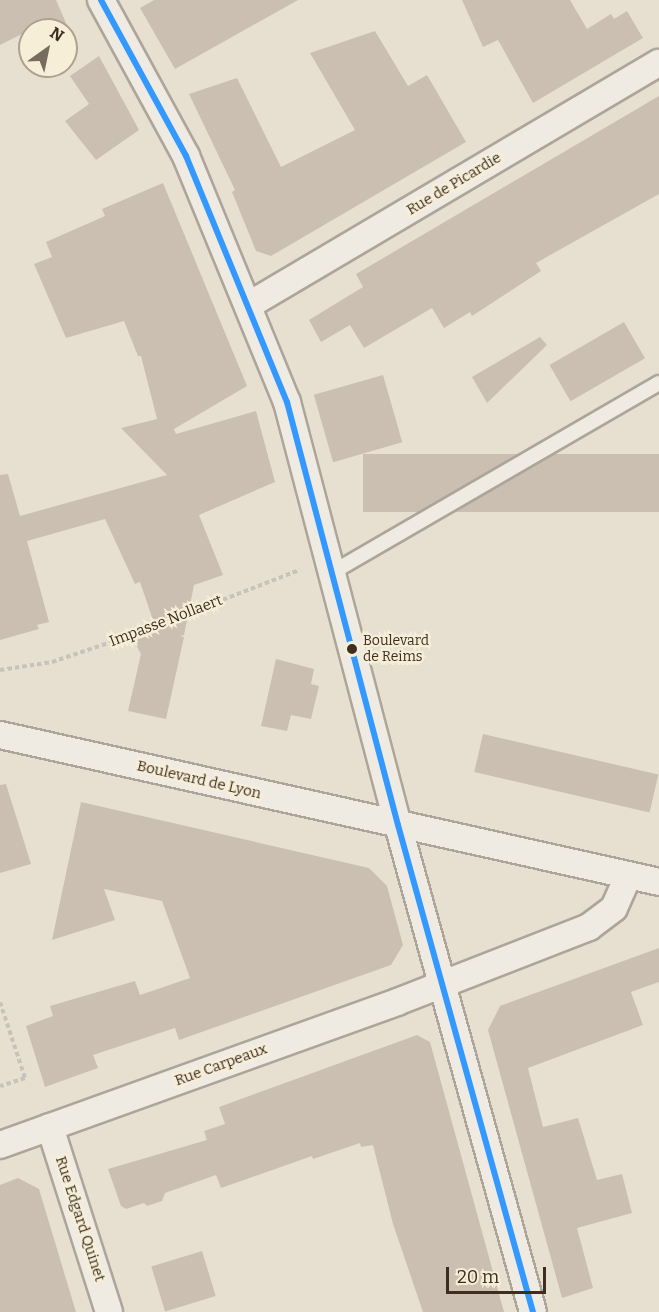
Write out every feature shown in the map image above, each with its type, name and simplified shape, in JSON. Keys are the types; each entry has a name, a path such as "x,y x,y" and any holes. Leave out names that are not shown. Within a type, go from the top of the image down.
{"street":[{"path":"101,0 186,156 287,402 398,825 533,1312"},
{"name":"Rue de Picardie","path":"249,305 659,63"},
{"name":"Boulevard de Lyon","path":"0,735 398,825"},
{"path":"398,825 659,882"},
{"path":"443,986 598,923 614,908 628,876"},
{"name":"Rue Carpeaux","path":"0,1145 443,986"},
{"name":"Rue Edgard Quinet","path":"50,1127 109,1312"}],"lane":[{"path":"331,566 659,383"}],"path":[{"name":"Impasse Nollaert","path":"0,670 52,662 331,566"},
{"path":"0,1002 25,1078 0,1086"}],"building":[{"path":"0,0 56,0 64,18 18,18 18,36 0,45"},
{"path":"154,0 298,0 175,69 140,8"},
{"path":"462,0 570,0 587,29 611,14 614,19 627,11 643,38 533,103 498,40 483,47"},
{"path":"375,31 408,86 427,75 466,142 271,256 256,251 232,192 235,190 189,94 237,78 281,167 355,130 310,53"},
{"path":"99,56 139,130 96,160 65,121 89,104 71,78 78,78 78,70"},
{"path":"659,96 659,194 536,263 541,271 472,316 470,312 444,328 432,308 364,348 350,325 321,342 309,320 363,287 356,274"},
{"path":"163,183 247,386 174,429 176,434 256,411 275,482 199,515 223,575 194,585 184,635 180,636 184,637 166,719 128,711 141,654 134,641 157,632 140,582 135,584 105,519 27,541 49,622 37,625 39,629 0,640 0,475 8,474 20,516 167,475 121,428 157,419 141,356 138,356 124,321 66,338 34,264 52,257 46,242 105,216 102,209"},
{"path":"624,322 645,358 571,401 550,365"},
{"path":"540,337 547,345 487,403 472,377"},
{"path":"383,375 402,442 333,462 314,395"},
{"path":"363,454 659,454 659,512 363,512"},
{"path":"276,659 314,669 311,684 319,686 311,719 291,715 287,731 261,726"},
{"path":"483,734 658,774 650,812 474,772"},
{"path":"6,784 31,864 0,873 0,785"},
{"path":"81,802 369,868 387,886 403,945 391,965 179,1040 175,1028 93,1055 98,1068 45,1087 26,1026 53,1016 50,1006 135,981 140,995 190,978 162,901 104,889 115,920 52,940"},
{"path":"659,948 659,982 631,992 643,1025 528,1068 543,1127 578,1118 597,1180 622,1174 632,1213 577,1228 593,1288 562,1298 488,1030 500,1006"},
{"path":"417,1035 430,1042 504,1312 423,1312 393,1224 373,1145 361,1147 360,1143 313,1159 312,1156 221,1188 216,1175 165,1193 162,1201 147,1206 144,1203 126,1209 121,1206 108,1169 207,1140 204,1131 225,1124 219,1107"},
{"path":"18,1178 39,1189 76,1312 0,1312 0,1185"},
{"path":"202,1251 216,1296 165,1311 151,1266"}],"transit line":[{"path":"101,0 186,156 287,402 398,825 533,1312"}],"place":[{"name":"Boulevard de Reims","path":"352,649"}]}
